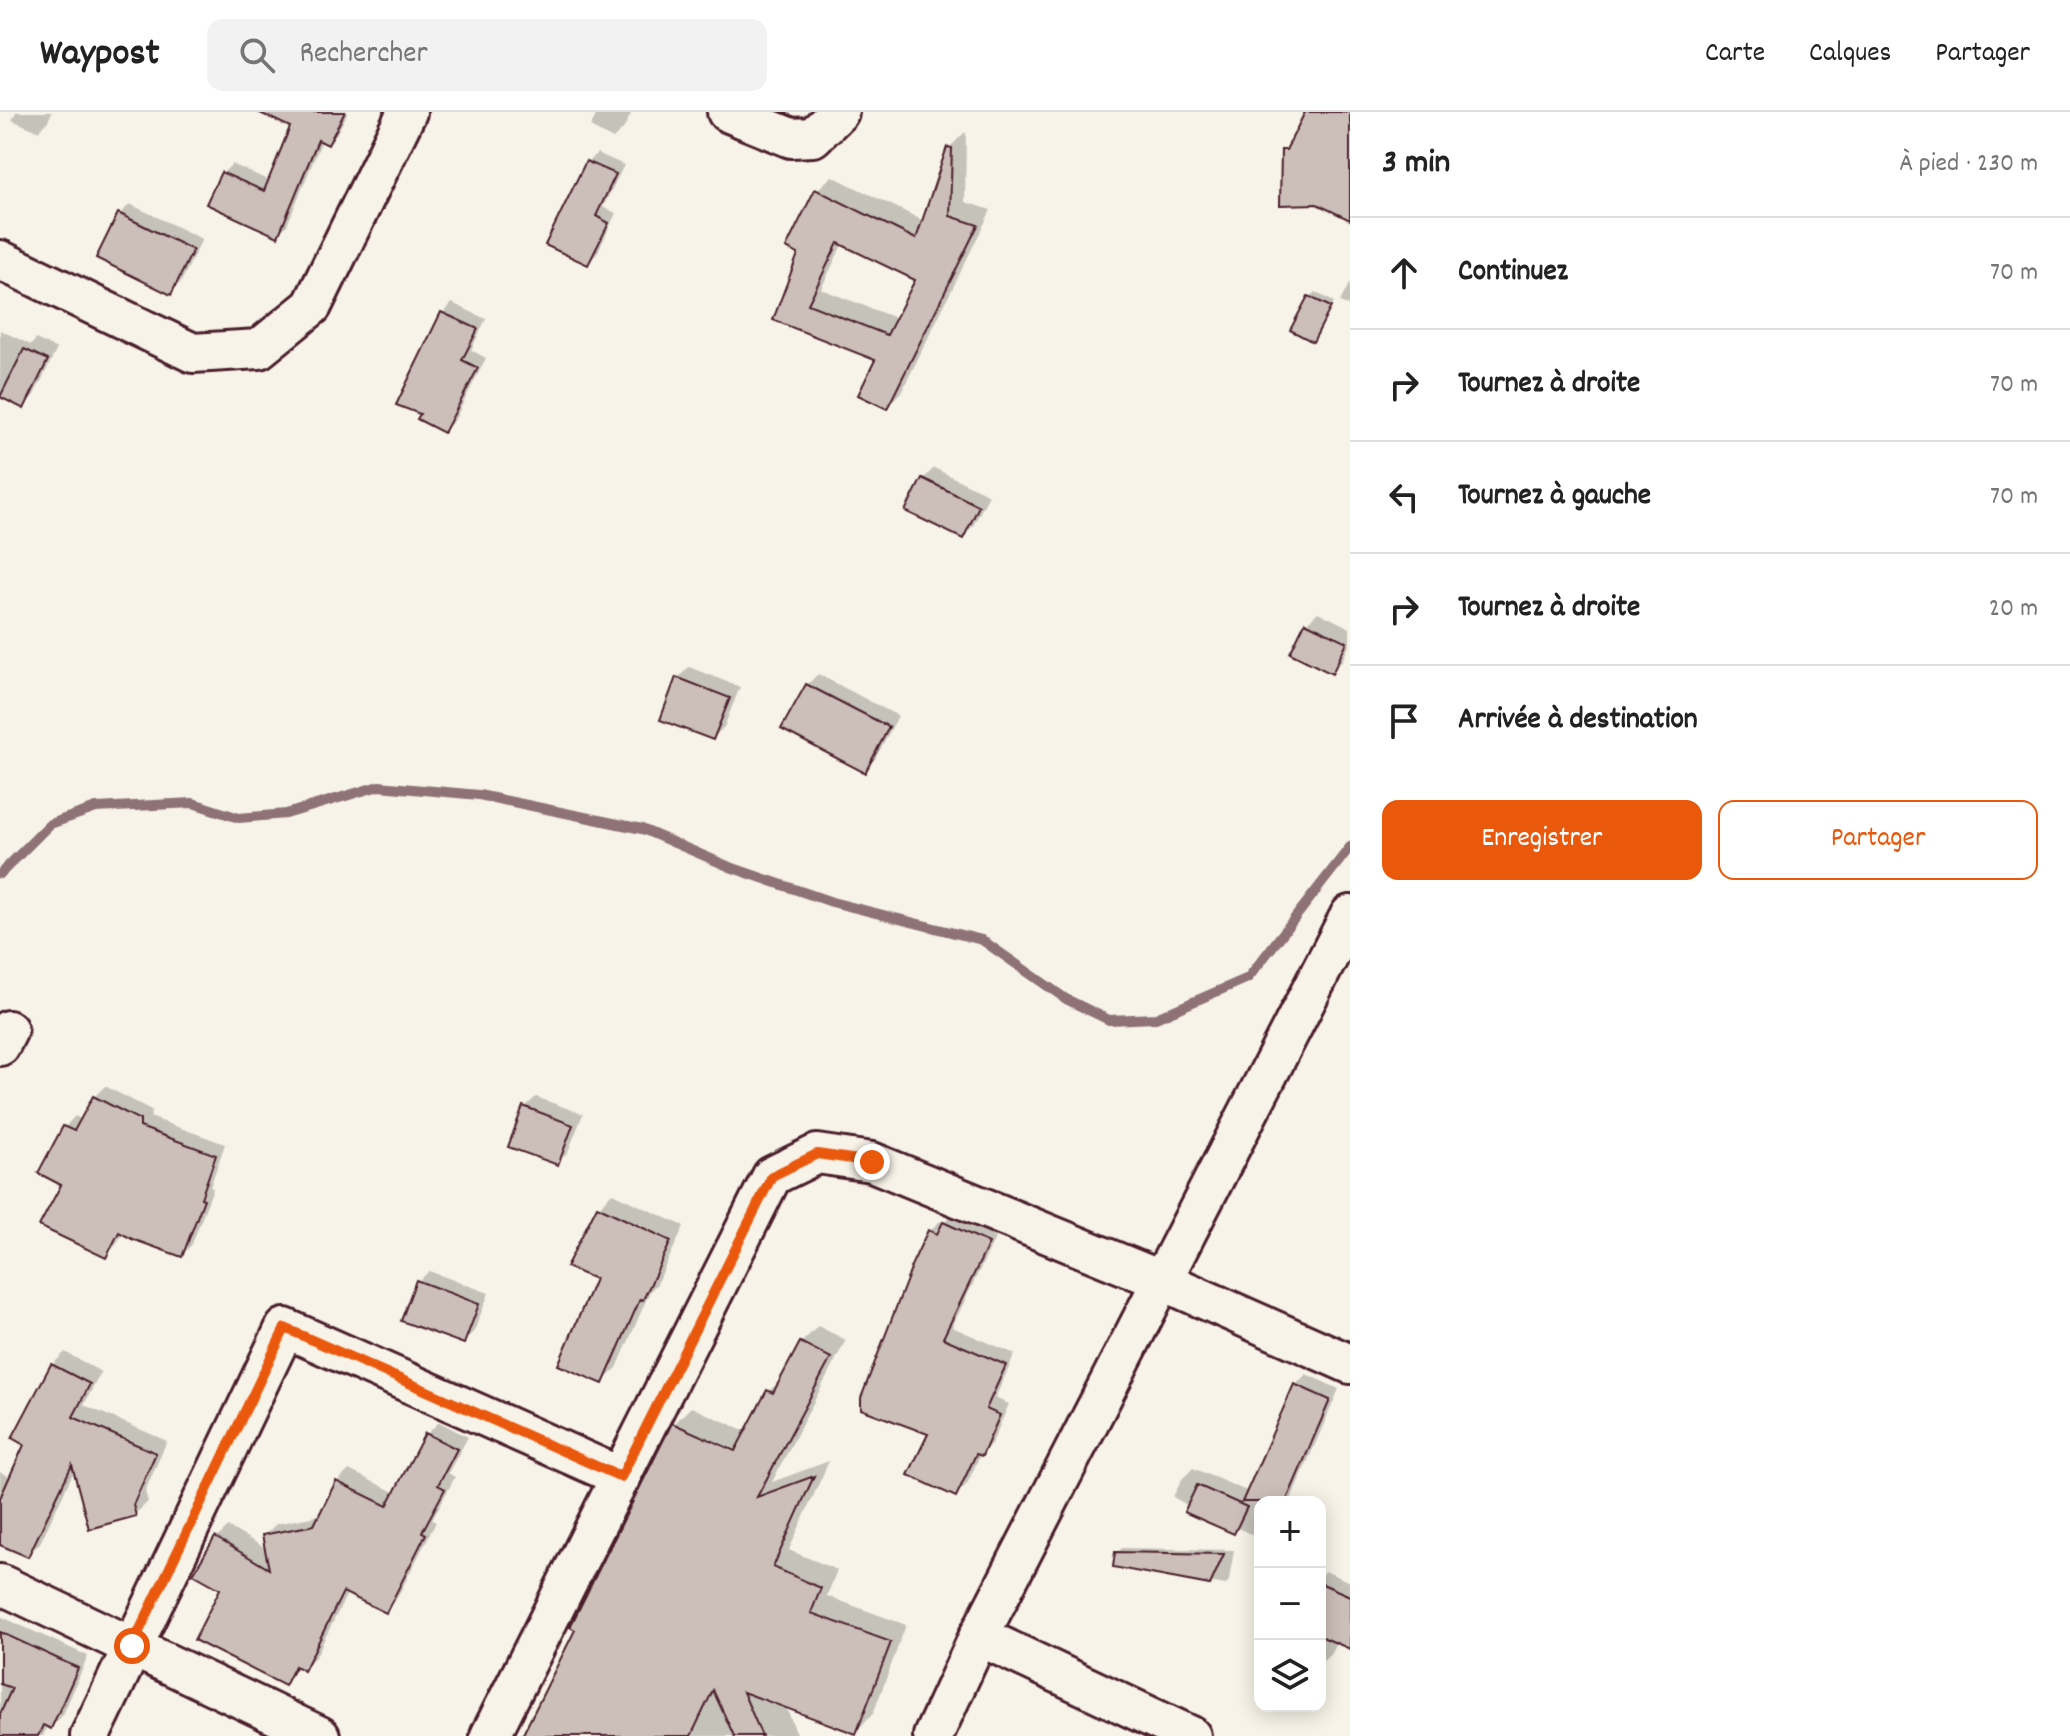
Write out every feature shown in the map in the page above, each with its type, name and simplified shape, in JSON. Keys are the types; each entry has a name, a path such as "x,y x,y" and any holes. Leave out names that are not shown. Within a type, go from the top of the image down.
{"street":[{"path":"0,260 193,353 259,349 312,306 407,112"},
{"path":"727,112 791,138 813,137 839,112"},
{"path":"933,1736 979,1636 1350,915"},
{"path":"490,1736 772,1176 817,1154 872,1162 1163,1281 1350,1364"},
{"path":"90,1736 285,1328 621,1477"},
{"path":"0,1584 320,1736"},
{"path":"979,1636 1191,1736"}],"building":[{"path":"258,112 345,112 328,145 318,140 278,237 206,204 221,172 264,191 290,127"},
{"path":"1305,112 1350,112 1350,220 1317,204 1280,205 1281,150 1286,150"},
{"path":"947,147 952,148 950,216 978,225 887,409 858,395 875,360 773,320 798,254 786,248 815,189 916,239","holes":["838,243 915,280 887,335 808,304"]},
{"path":"586,161 616,174 596,216 609,223 588,265 545,245"},
{"path":"118,213 193,250 171,295 96,258"},
{"path":"1308,296 1331,307 1313,342 1290,330"},
{"path":"441,312 478,329 462,360 478,368 444,433 417,419 420,414 396,405"},
{"path":"24,349 48,360 24,409 0,397"},
{"path":"922,478 979,506 963,539 905,511"},
{"path":"1305,622 1347,642 1332,674 1290,653"},
{"path":"676,677 730,698 713,740 660,720"},
{"path":"806,684 889,727 865,773 781,729"},
{"path":"93,1096 140,1120 140,1127 216,1155 201,1198 204,1199 182,1257 119,1232 106,1258 39,1226 61,1185 38,1173 63,1126 74,1131"},
{"path":"523,1106 573,1125 558,1165 508,1147"},
{"path":"597,1206 671,1241 643,1300 640,1299 603,1384 558,1365 595,1279 566,1267"},
{"path":"943,1222 989,1243 943,1338 1006,1365 986,1409 1000,1415 982,1456 976,1454 956,1497 908,1475 928,1434 861,1409 861,1398 910,1268 928,1230 937,1234"},
{"path":"416,1280 479,1304 464,1344 401,1321"},
{"path":"800,1342 831,1358 757,1497 814,1476 773,1567 821,1588 811,1613 891,1642 856,1734 743,1692 762,1736 734,1736 713,1690 691,1736 522,1736 575,1630 570,1627 672,1423 735,1451 767,1390 773,1393"},
{"path":"51,1364 90,1384 73,1417 156,1453 133,1505 136,1516 89,1529 72,1465 28,1557 0,1545 0,1498 24,1445 12,1438"},
{"path":"1294,1384 1330,1400 1289,1496 1254,1496 1254,1502 1242,1502"},
{"path":"425,1433 457,1449 438,1485 445,1489 422,1532 426,1534 386,1613 343,1592 304,1671 295,1666 285,1686 194,1640 220,1589 193,1574 215,1537 269,1569 262,1535 314,1525 336,1481 387,1506"},
{"path":"1197,1485 1247,1507 1234,1534 1184,1512"},
{"path":"1115,1552 1224,1554 1210,1585 1113,1567"},
{"path":"1326,1586 1350,1596 1350,1649 1326,1639"},
{"path":"0,1632 78,1668 51,1729 43,1725 38,1736 0,1736 0,1714 12,1688 0,1684"}],"waterway":[{"path":"0,874 50,824 96,808 193,803 239,818 286,814 379,786 479,795 642,829 730,867 832,902 982,940 1066,999 1109,1020 1156,1018 1248,978 1350,847"}],"route":[{"path":"132,1646 285,1328 621,1477 772,1176 817,1154 872,1162"}]}
